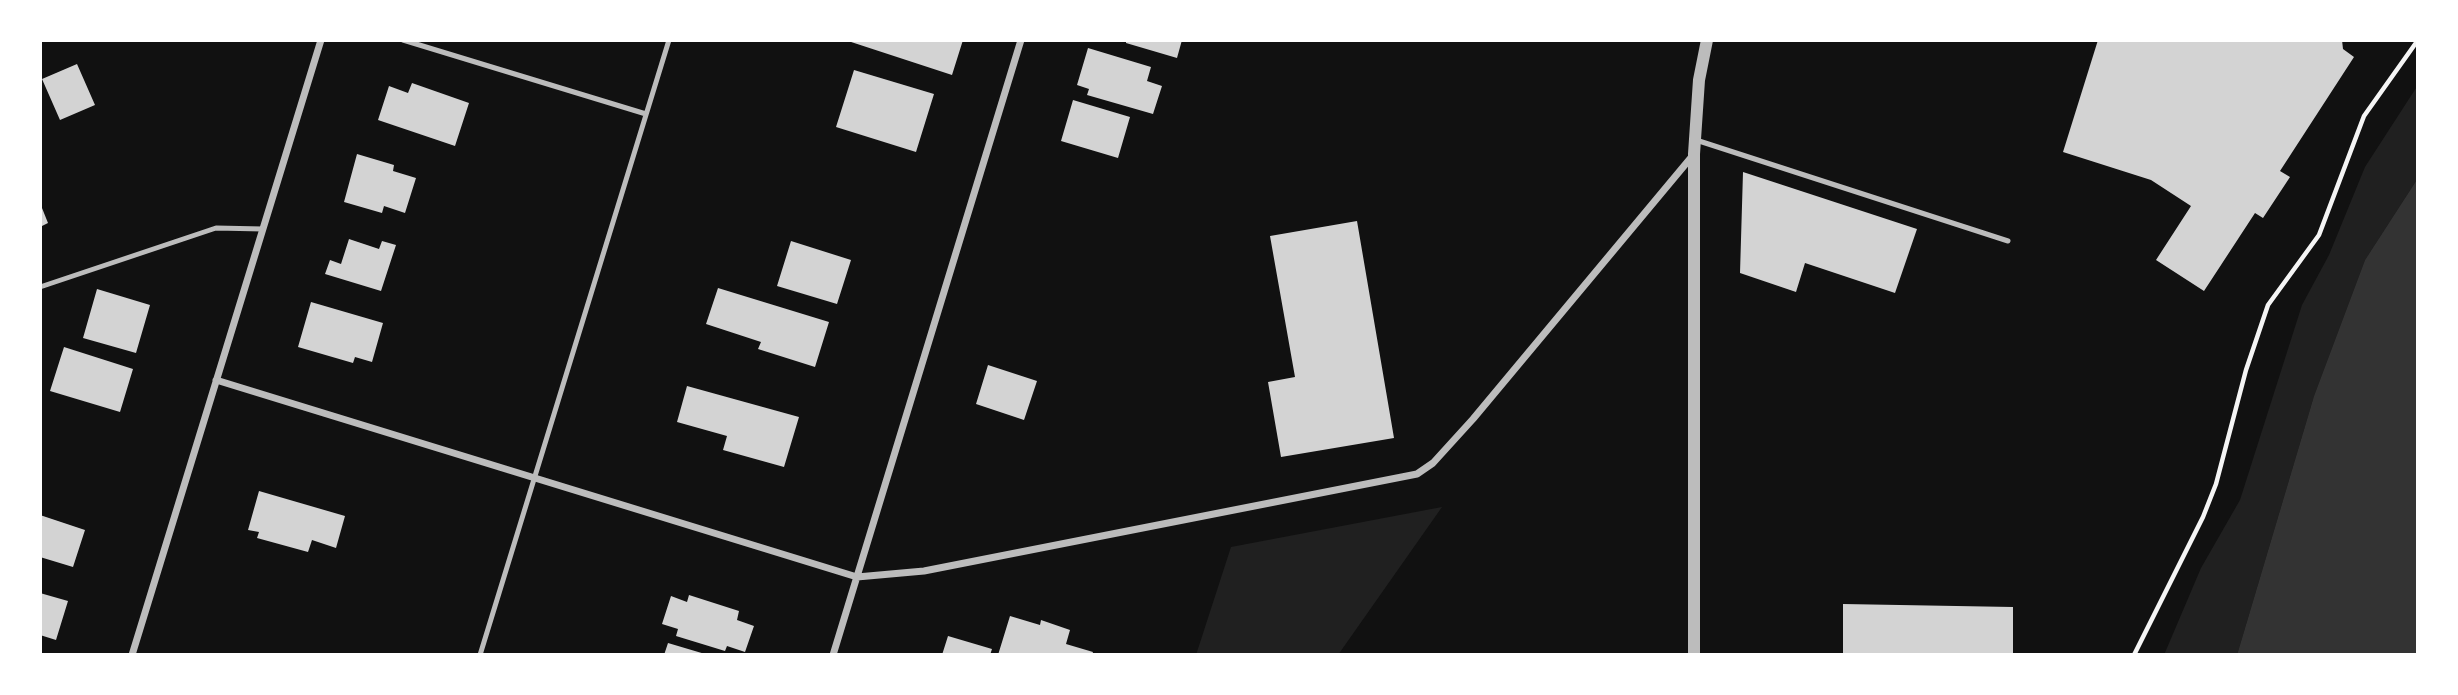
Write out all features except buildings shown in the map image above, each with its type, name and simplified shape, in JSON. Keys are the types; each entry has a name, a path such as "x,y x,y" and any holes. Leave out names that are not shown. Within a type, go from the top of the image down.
{"street":[{"path":"132,655 321,40"},
{"path":"833,655 1021,40"},
{"path":"1694,655 1694,154 1699,80 1707,40"},
{"path":"216,380 856,577 924,571 1417,474 1433,463 1473,419 1694,154"}],"lane":[{"path":"404,40 646,114"},
{"path":"480,655 669,40"},
{"path":"1696,140 2008,241"},
{"path":"40,287 216,228 263,229"}],"path":[{"path":"2134,655 2203,517 2216,484 2246,370 2268,305 2319,235 2364,117 2418,40"}],"shaded area":[{"path":"2418,85 2418,178 2365,260 2314,396 2237,655 2164,655 2201,568 2240,500 2302,305 2329,255 2365,167"},
{"path":"2418,178 2418,655 2237,655 2314,396 2365,260"},
{"path":"1442,507 1338,655 1196,655 1231,547"}]}
